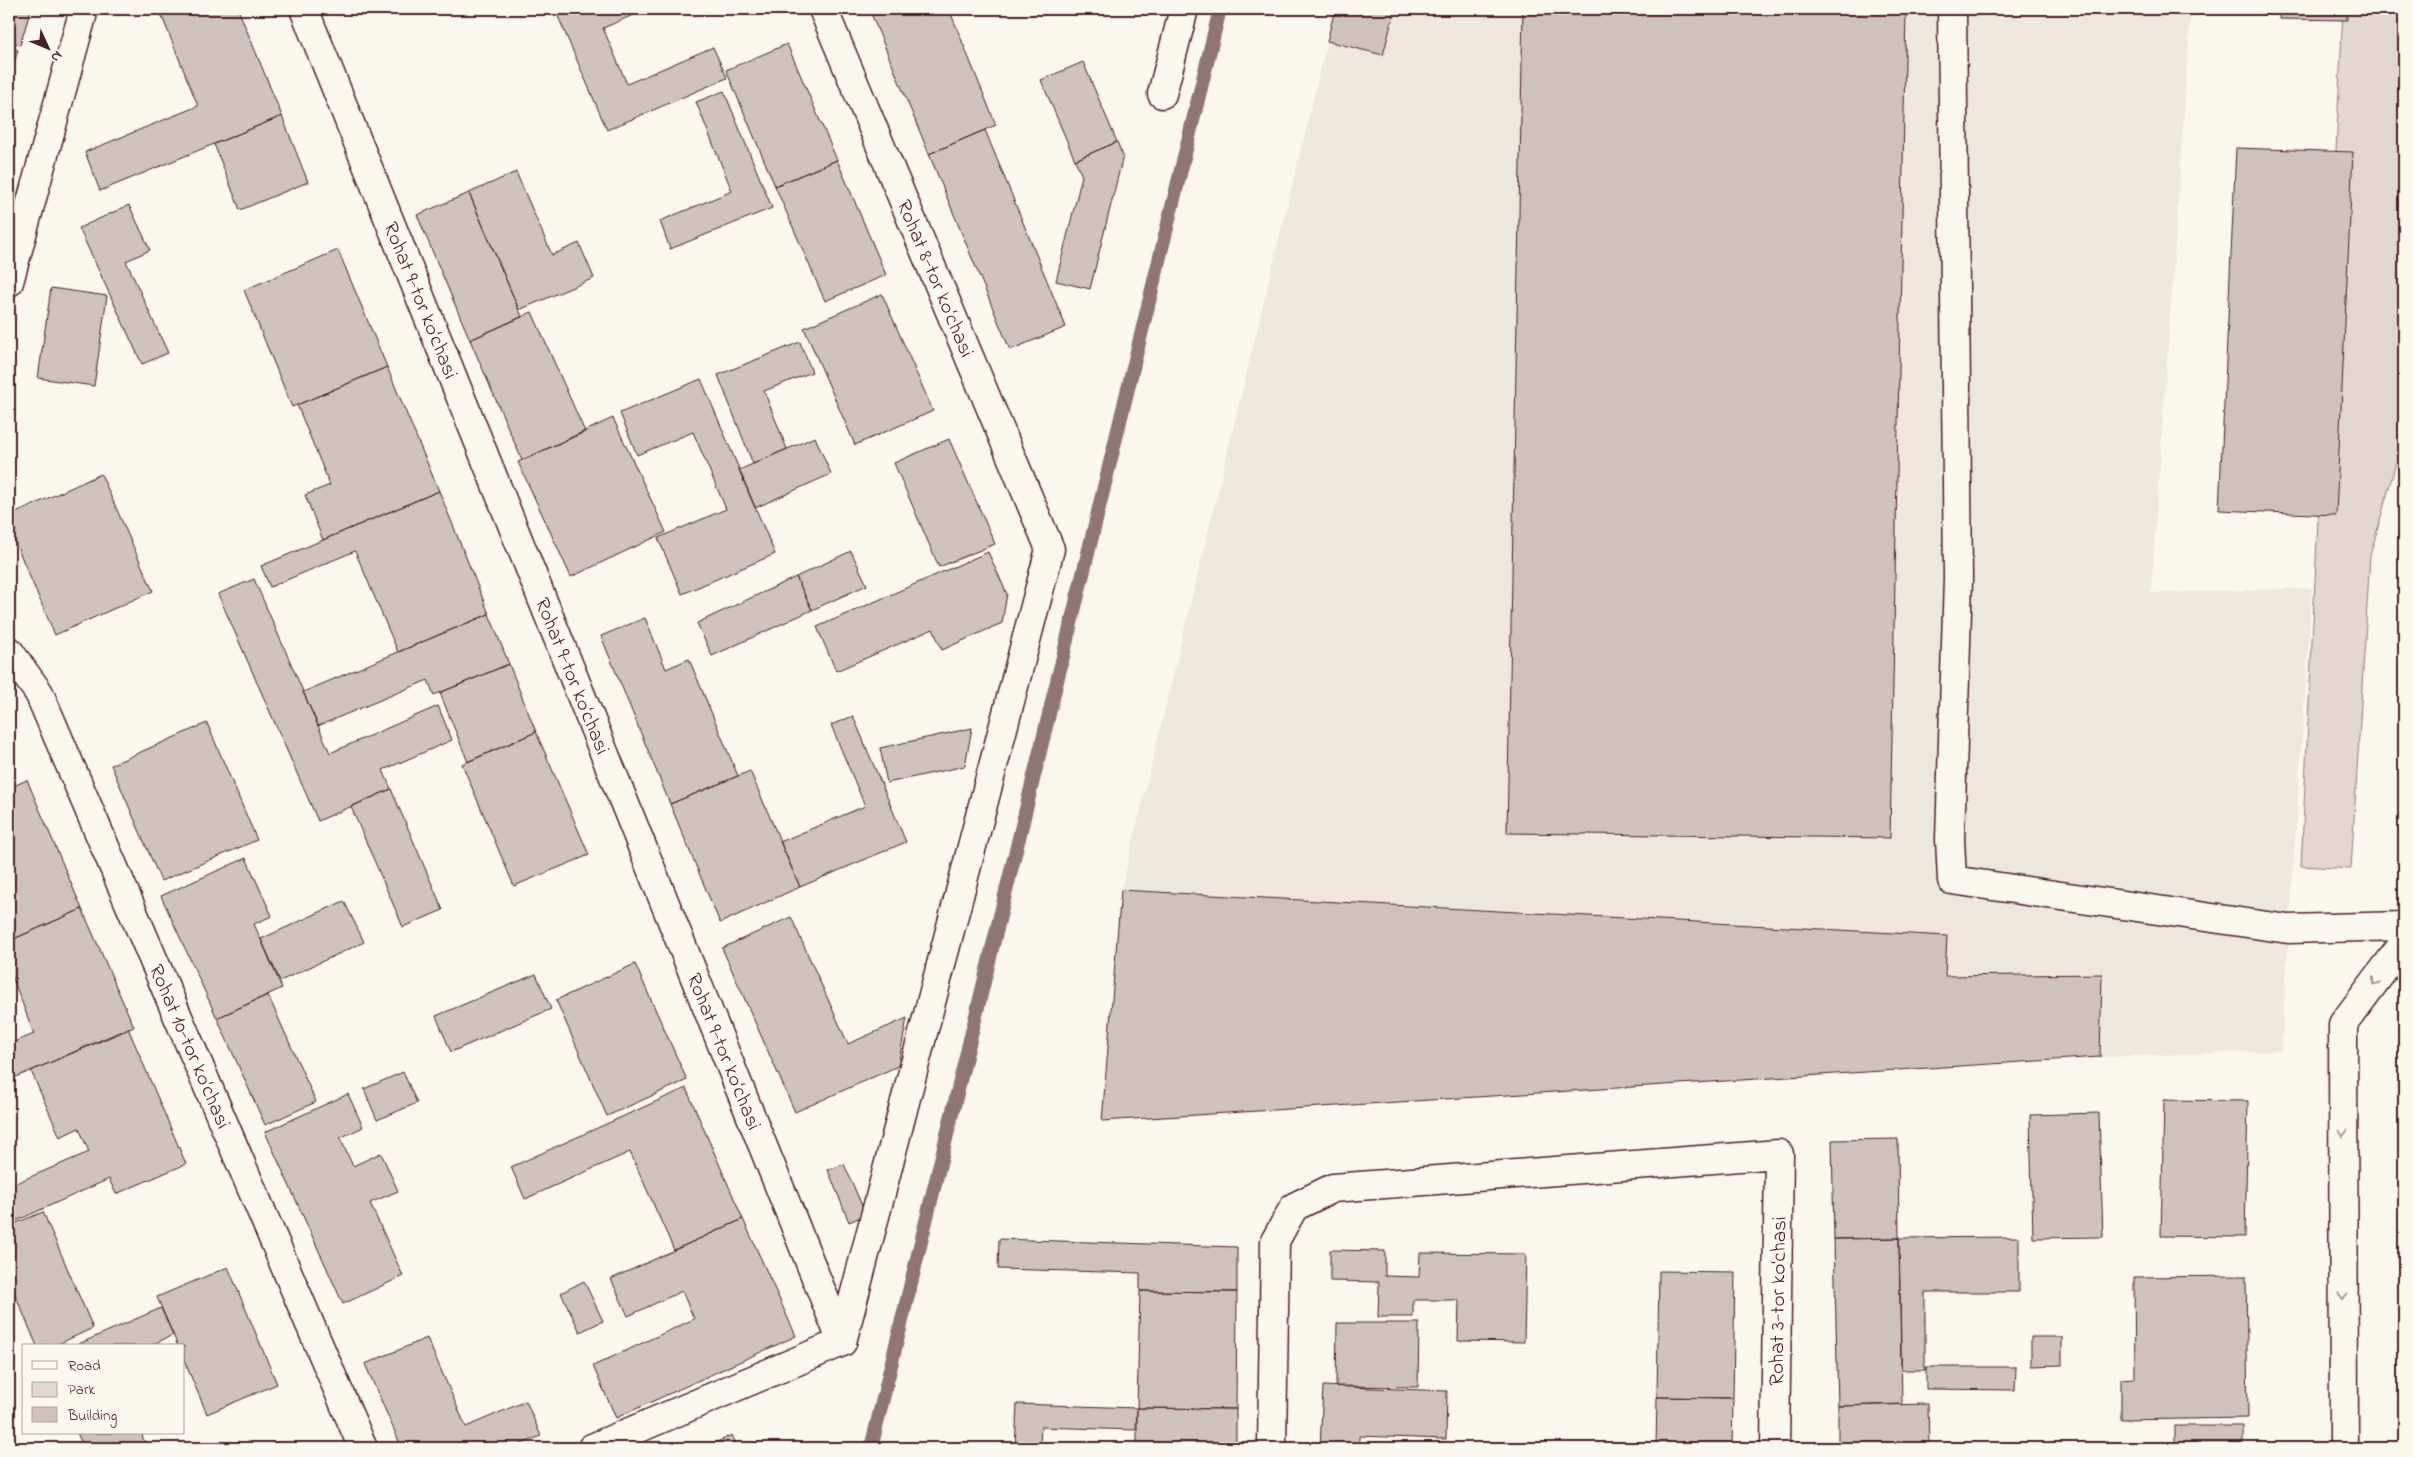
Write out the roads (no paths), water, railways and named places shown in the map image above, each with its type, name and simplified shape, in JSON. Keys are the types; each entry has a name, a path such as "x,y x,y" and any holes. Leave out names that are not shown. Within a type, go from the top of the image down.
{"street":[{"path":"9,282 84,9"},
{"name":"Rohat 9-tor ko‘chasi","path":"304,9 842,1342"},
{"name":"Rohat 8-tor ko‘chasi","path":"823,9 1050,548 842,1342"},
{"path":"1162,94 1184,9"},
{"path":"1952,9 1958,578 1950,839 1952,880 2288,929 2404,926"},
{"name":"Rohat 10-tor ko‘chasi","path":"9,652 39,693 362,1448"},
{"path":"2344,1448 2343,1024 2404,942"},
{"name":"Rohat 3-tor ko‘chasi","path":"1272,1448 1275,1242 1294,1207 1333,1188 1779,1154 1775,1448"},
{"path":"592,1448 842,1342"}],"waterway":[{"path":"871,1448 1220,9"}]}
